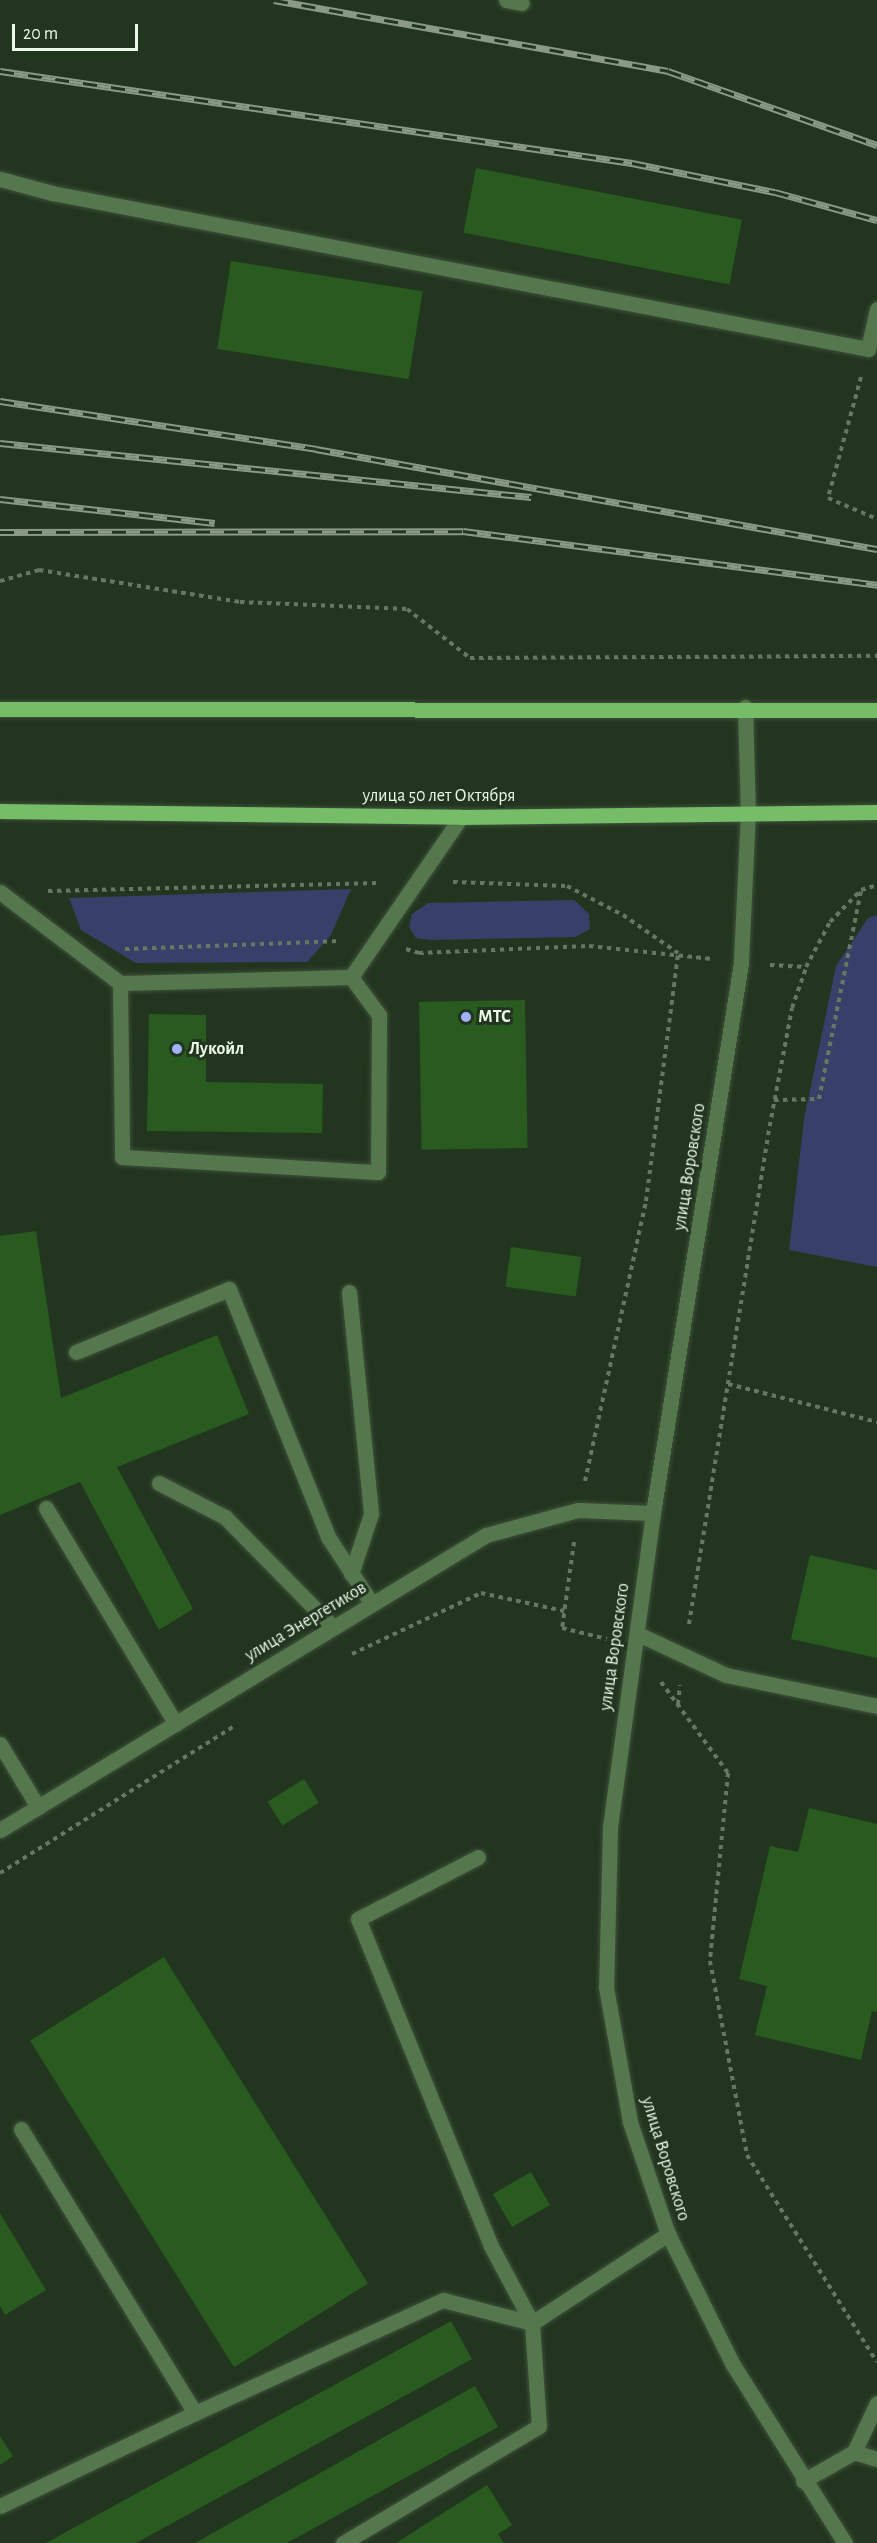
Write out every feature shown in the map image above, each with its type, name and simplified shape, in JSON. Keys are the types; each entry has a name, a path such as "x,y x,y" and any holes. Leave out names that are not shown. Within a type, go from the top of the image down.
{"main road":[{"path":"0,709 744,707 877,710"},
{"name":"улица 50 лет Октября","path":"0,811 461,817 877,812"}],"street":[{"path":"506,0 522,3"},
{"path":"0,179 51,193 868,349 877,309"},
{"name":"улица Воровского","path":"744,707 748,812 741,963 653,1513 638,1634 609,1828 606,1987 630,2122 668,2235 732,2363 803,2481 845,2543"},
{"path":"351,977 414,882 461,817"},
{"path":"0,892 120,982 351,977"},
{"path":"120,982 122,1157 378,1172 380,1015 351,977"},
{"path":"76,1352 229,1289 328,1537 372,1604"},
{"path":"349,1292 371,1514 351,1574"},
{"path":"159,1483 225,1517 333,1627"},
{"path":"46,1508 176,1724"},
{"name":"улица Энергетиков","path":"0,1830 486,1535 578,1510 653,1513"},
{"path":"638,1634 726,1675 877,1706"},
{"path":"0,1744 39,1807"},
{"path":"343,2543 539,2426 532,2323 491,2246 358,1919 478,1857"},
{"path":"21,2128 195,2413"},
{"path":"0,2506 195,2413 443,2300 532,2323 668,2235"},
{"path":"803,2481 855,2452 877,2403"},
{"path":"855,2452 877,2459"}],"path":[{"path":"868,349 828,498 877,519"},
{"path":"0,581 39,570 240,602 407,609 470,658 877,656"},
{"path":"45,891 414,882 535,882 567,886 623,915 678,954 741,963 806,968"},
{"path":"678,1705 684,1655 774,1100 792,1008 806,968 830,922 861,890 877,885"},
{"path":"774,1100 819,1099 861,890"},
{"path":"728,1384 877,1422"},
{"path":"344,1657 394,1637 481,1593 564,1611"},
{"path":"0,1874 243,1721"}],"shaded area":[{"path":"351,889 331,935 307,962 136,963 81,930 69,898"},
{"path":"574,900 589,914 590,929 575,937 431,940 416,938 409,927 412,914 428,903"},
{"path":"877,915 877,1267 789,1250 804,1119 836,966 868,918"}],"building":[{"path":"476,168 742,220 729,284 463,233"},
{"path":"231,261 423,291 409,379 217,349"},
{"path":"525,1000 528,1148 422,1150 419,1002"},
{"name":"Лукойл","path":"149,1014 206,1015 206,1082 323,1084 322,1133 147,1131"},
{"path":"36,1231 61,1398 217,1335 249,1414 117,1467 193,1609 159,1630 80,1482 0,1515 0,1236"},
{"path":"511,1247 581,1257 576,1296 505,1287"},
{"path":"810,1555 877,1570 877,1658 791,1639"},
{"path":"304,1779 319,1803 282,1826 268,1802"},
{"path":"809,1808 877,1824 877,2012 872,2011 861,2060 755,2035 767,1986 739,1979 770,1846 798,1852"},
{"path":"164,1957 368,2283 234,2367 30,2041"},
{"path":"531,2172 550,2205 512,2227 493,2194"},
{"path":"0,2213 46,2290 5,2315 0,2306"},
{"path":"451,2321 472,2359 136,2543 46,2543"},
{"path":"475,2386 498,2427 287,2543 195,2543"},
{"path":"0,2436 13,2456 0,2465"},
{"path":"487,2485 512,2525 498,2534 504,2543 396,2543"}],"railway":[{"path":"274,0 668,71 877,145"},
{"path":"0,71 632,163 775,192 877,220"},
{"path":"0,401 316,449 877,549"},
{"path":"0,443 531,497"},
{"path":"0,499 215,523"},
{"path":"0,532 463,531 877,585"}],"place":[{"name":"МТС","path":"466,1017"},
{"name":"Лукойл","path":"177,1049"}]}
